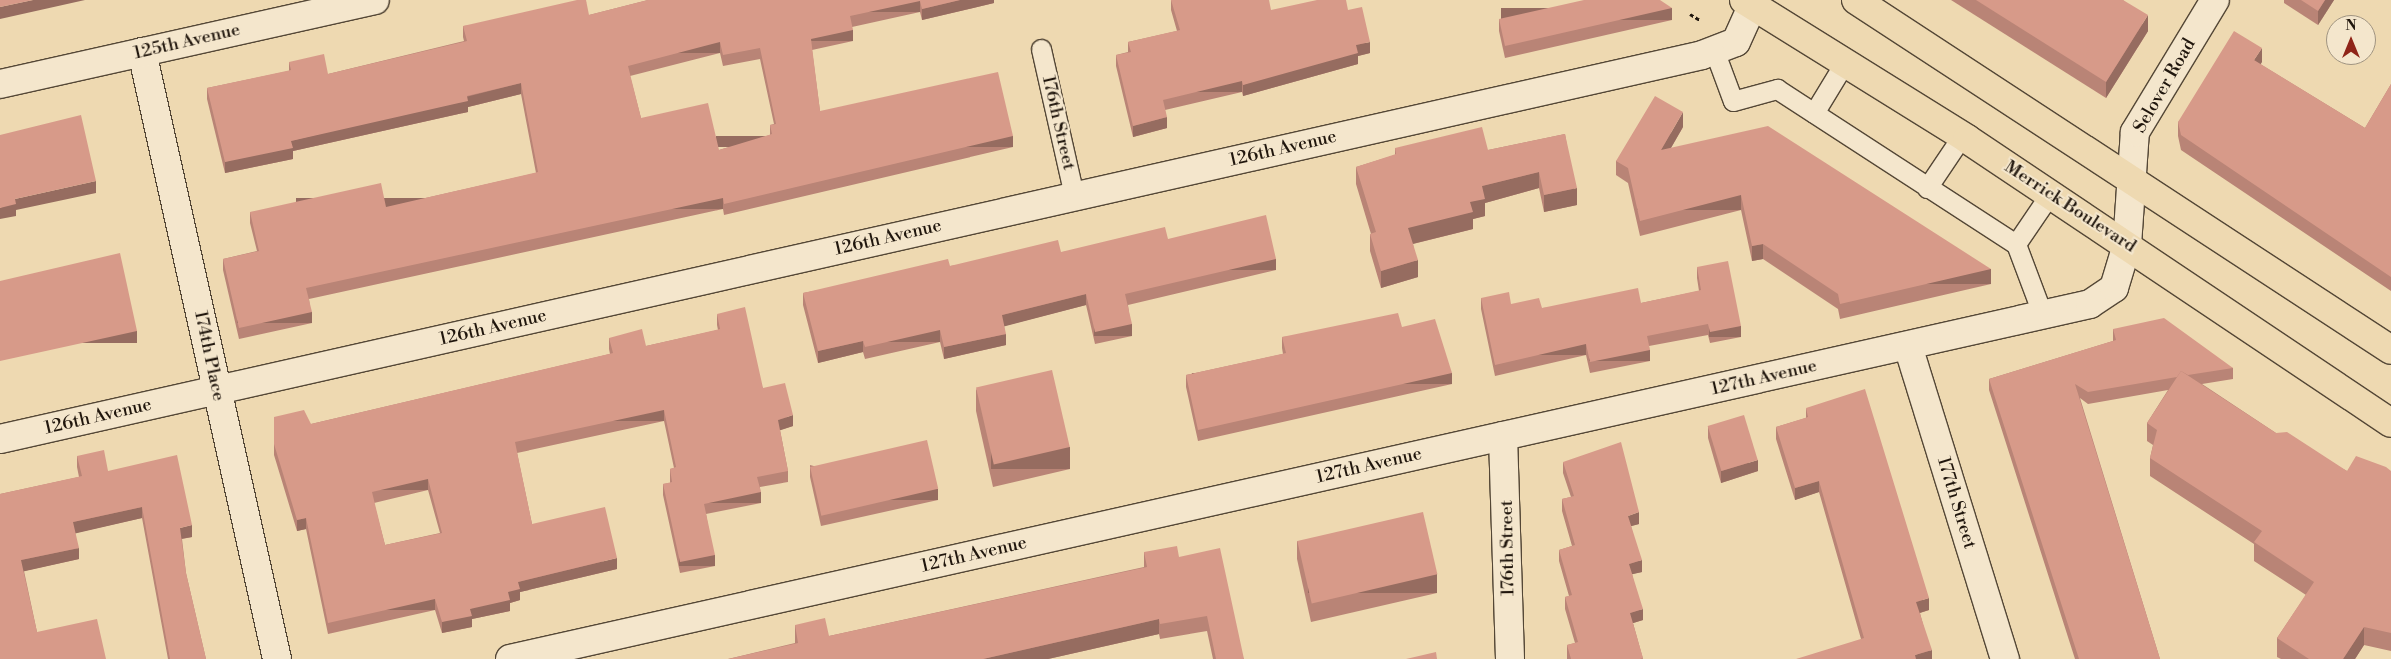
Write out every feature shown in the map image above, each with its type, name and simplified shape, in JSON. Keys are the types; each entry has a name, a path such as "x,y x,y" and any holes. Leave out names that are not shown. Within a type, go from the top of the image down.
{"main road":[{"path":"1856,0 2132,177 2391,350"},
{"name":"Merrick Boulevard","path":"1750,2 1962,136 2128,245 2391,423"}],"street":[{"name":"125th Avenue","path":"0,84 375,0"},
{"name":"Selover Road","path":"2132,177 2135,132 2215,0"},
{"name":"126th Avenue","path":"0,440 1714,50 1736,42 1750,2"},
{"name":"174th Place","path":"142,52 277,659"},
{"name":"127th Avenue","path":"510,659 2090,304 2114,288 2128,245 2132,177"},
{"name":"177th Street","path":"1908,346 2005,659"},
{"name":"176th Street","path":"1503,436 1510,659"}],"lane":[{"name":"176th Street","path":"1041,49 1074,196"},
{"path":"1714,50 1733,101 1777,89 2016,244 2042,314"},
{"path":"1814,113 1845,62"},
{"path":"1927,188 1962,136"},
{"path":"2016,244 2050,194"}],"path":[{"path":"1690,14 1701,21"}],"building":[{"path":"0,0 33,0 0,7"},
{"path":"577,0 586,0 589,15 648,0 960,0 922,9 920,1 850,16 853,30 811,39 820,111 998,72 1013,136 724,204 723,198 306,288 312,312 239,328 223,259 259,251 250,212 381,183 386,207 538,172 521,83 467,96 468,101 291,141 293,148 225,162 207,88 291,70 289,62 324,54 328,74 467,41 463,26","holes":["720,42 723,55 760,48 776,124 770,125 772,134 719,150 708,103 641,118 628,66"]},
{"path":"1171,0 1269,0 1271,10 1317,0 1346,0 1348,10 1362,7 1370,42 1356,45 1358,53 1243,85 1242,81 1163,100 1167,117 1133,126 1116,55 1131,52 1128,42 1180,30"},
{"path":"1584,0 1660,0 1672,8 1505,46 1499,19"},
{"path":"1976,0 2123,0 2148,15 2106,82"},
{"path":"2301,0 2325,0 2318,11"},
{"path":"2234,31 2262,48 2254,60 2365,128 2391,84 2391,277 2181,135 2178,122"},
{"path":"1655,96 1683,112 1661,150 1768,126 1991,269 1840,304 1838,294 1763,244 1752,246 1741,195 1640,221 1628,168 1616,161"},
{"path":"81,115 96,181 15,199 16,204 0,208 0,135"},
{"path":"1482,127 1488,150 1565,134 1577,188 1544,195 1539,172 1482,186 1485,199 1470,202 1473,212 1408,228 1418,260 1381,271 1370,234 1376,232 1356,167 1396,154 1395,148"},
{"path":"1266,215 1276,259 1125,294 1132,324 1095,332 1086,294 1002,315 1006,334 944,347 940,330 865,347 863,341 818,351 803,293 948,259 950,266 1058,240 1061,252 1165,227 1168,239"},
{"path":"120,253 137,331 0,361 0,281"},
{"path":"1728,261 1741,326 1710,332 1708,324 1647,336 1650,350 1590,362 1586,344 1495,365 1481,298 1509,292 1511,304 1539,298 1542,308 1638,288 1641,303 1701,290 1697,267"},
{"path":"745,307 763,388 785,383 793,415 778,420 788,471 757,477 761,492 704,504 715,555 680,562 663,484 672,482 670,469 676,467 664,410 515,442 532,524 605,507 617,558 518,582 520,589 508,592 510,600 470,609 472,616 442,622 435,599 328,623 306,518 297,520 274,444 274,417 304,410 311,424 613,353 609,338 642,329 646,346 720,329 717,314","holes":["428,479 442,533 385,545 372,492"]},
{"path":"1398,313 1402,327 1435,319 1452,373 1198,430 1186,375 1286,353 1282,337"},
{"path":"2164,318 2233,368 2188,375 2181,371 2177,377 2088,392 2075,384 2160,659 2079,659 1989,379 2116,340 2113,329"},
{"path":"1052,370 1070,447 994,465 976,388"},
{"path":"2181,371 2276,433 2287,432 2347,471 2356,456 2386,467 2391,471 2391,633 2364,627 2343,659 2309,659 2277,638 2314,582 2254,542 2262,531 2150,458 2157,430 2147,423"},
{"path":"1865,389 1929,598 1916,602 1932,650 1915,655 1916,659 1796,659 1864,638 1819,481 1795,488 1776,427 1808,417 1806,408"},
{"path":"1744,415 1758,460 1721,471 1708,426"},
{"path":"927,440 938,489 821,516 810,467"},
{"path":"1621,442 1639,512 1628,516 1642,560 1629,564 1643,609 1630,613 1643,658 1571,659 1567,645 1578,642 1565,597 1572,595 1559,550 1575,545 1562,499 1574,496 1563,462"},
{"path":"104,450 108,471 177,455 192,525 180,528 186,573 206,659 170,659 142,507 73,522 79,548 21,560 37,632 97,619 106,659 0,659 0,494 82,476 77,456"},
{"path":"1423,512 1437,574 1312,603 1297,541"},
{"path":"1177,546 1179,557 1220,548 1244,659 1216,659 1207,616 1160,624 1159,619 983,659 728,659 798,643 795,625 825,618 829,636 1147,567 1144,552"},
{"path":"1436,652 1437,659 1406,659"}]}
